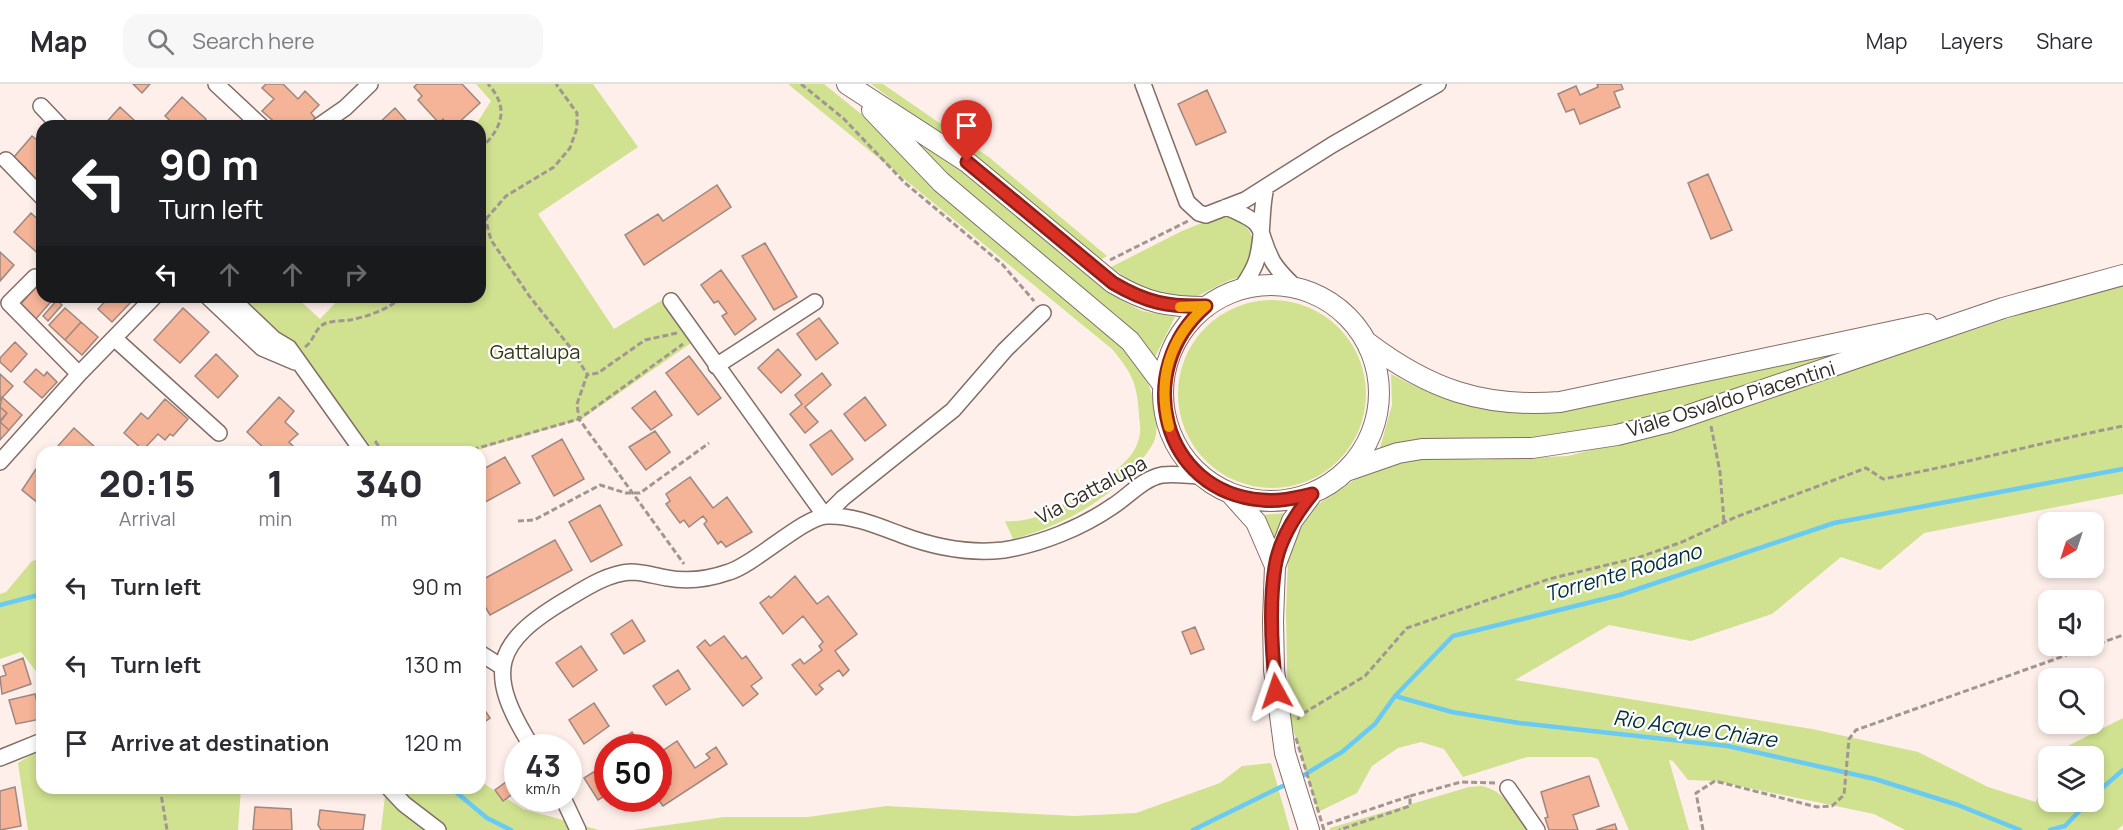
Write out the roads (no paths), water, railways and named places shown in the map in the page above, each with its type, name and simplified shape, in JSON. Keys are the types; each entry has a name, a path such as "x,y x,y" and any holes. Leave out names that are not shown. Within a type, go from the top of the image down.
{"main road":[{"path":"850,87 967,162 1113,283 1135,296 1158,305 1206,306"},
{"path":"850,87 941,182 1130,341 1163,385"},
{"name":"Viale Osvaldo Piacentini","path":"1368,343 1395,364 1432,384 1480,399 1531,404 1560,402 2003,308 2123,275"},
{"path":"1275,566 1256,522 1229,492 1203,476 1180,451 1169,426 1163,385 1176,341 1194,316 1206,306 1241,289 1259,286 1296,288 1332,304 1347,316 1368,343 1376,369 1379,392 1377,414 1365,445 1346,471 1312,494 1292,521 1275,566 1274,670 1290,745 1318,827"},
{"name":"Viale Osvaldo Piacentini","path":"1346,471 1398,453 1422,449 1532,448 1617,435 1707,410 2003,308"},
{"path":"1229,492 1261,500 1278,501 1312,494"}],"street":[{"path":"216,84 255,120"},
{"path":"328,120 345,108 370,84"},
{"path":"1143,84 1187,202 1199,213 1206,215 1266,187 1332,145 1438,84"},
{"path":"41,106 54,120"},
{"path":"6,160 36,191"},
{"path":"1241,289 1258,258 1262,228 1261,207 1266,187"},
{"path":"1226,207 1252,219 1262,228 1274,263 1296,288"},
{"path":"35,278 9,303 79,374"},
{"path":"671,301 825,516"},
{"path":"716,366 815,302"},
{"path":"0,462 143,303"},
{"path":"214,303 262,348 285,356 300,365"},
{"path":"236,303 274,339 289,348 359,446"},
{"path":"525,734 506,700 502,667 511,644 523,631 561,603 606,579 632,572 684,580 703,579 726,573 746,564 795,531 825,516 843,498 953,410 1005,350 1043,313"},
{"path":"114,338 219,433"},
{"name":"Via Gattalupa","path":"825,516 870,523 938,546 984,552 1036,543 1112,507 1152,478 1172,475 1203,476"},
{"path":"486,657 502,667"},
{"path":"0,758 36,743"},
{"path":"1508,788 1537,830"},
{"path":"395,794 438,830"},
{"path":"570,812 578,828"}],"waterway":[{"name":"Torrente Rodano","path":"1299,778 1342,752 1375,724 1395,696 1453,636 1620,595 1834,523 2123,469"},
{"name":"Torrente Rodano","path":"0,605 36,596"},
{"name":"Rio Acque Chiare","path":"1395,696 1452,712 1519,723 1728,746 1875,779 1958,805 2020,830"},
{"name":"Rio Acque Chiare","path":"2104,786 2123,770"},
{"name":"Torrente Rodano","path":"1193,830 1289,783"},
{"name":"Torrente Rodano","path":"458,794 487,818 511,830"},
{"name":"Rio Acque Chiare","path":"2050,830 2065,826 2078,812"}],"park label":[{"name":"Gattalupa","path":"535,352"}]}
